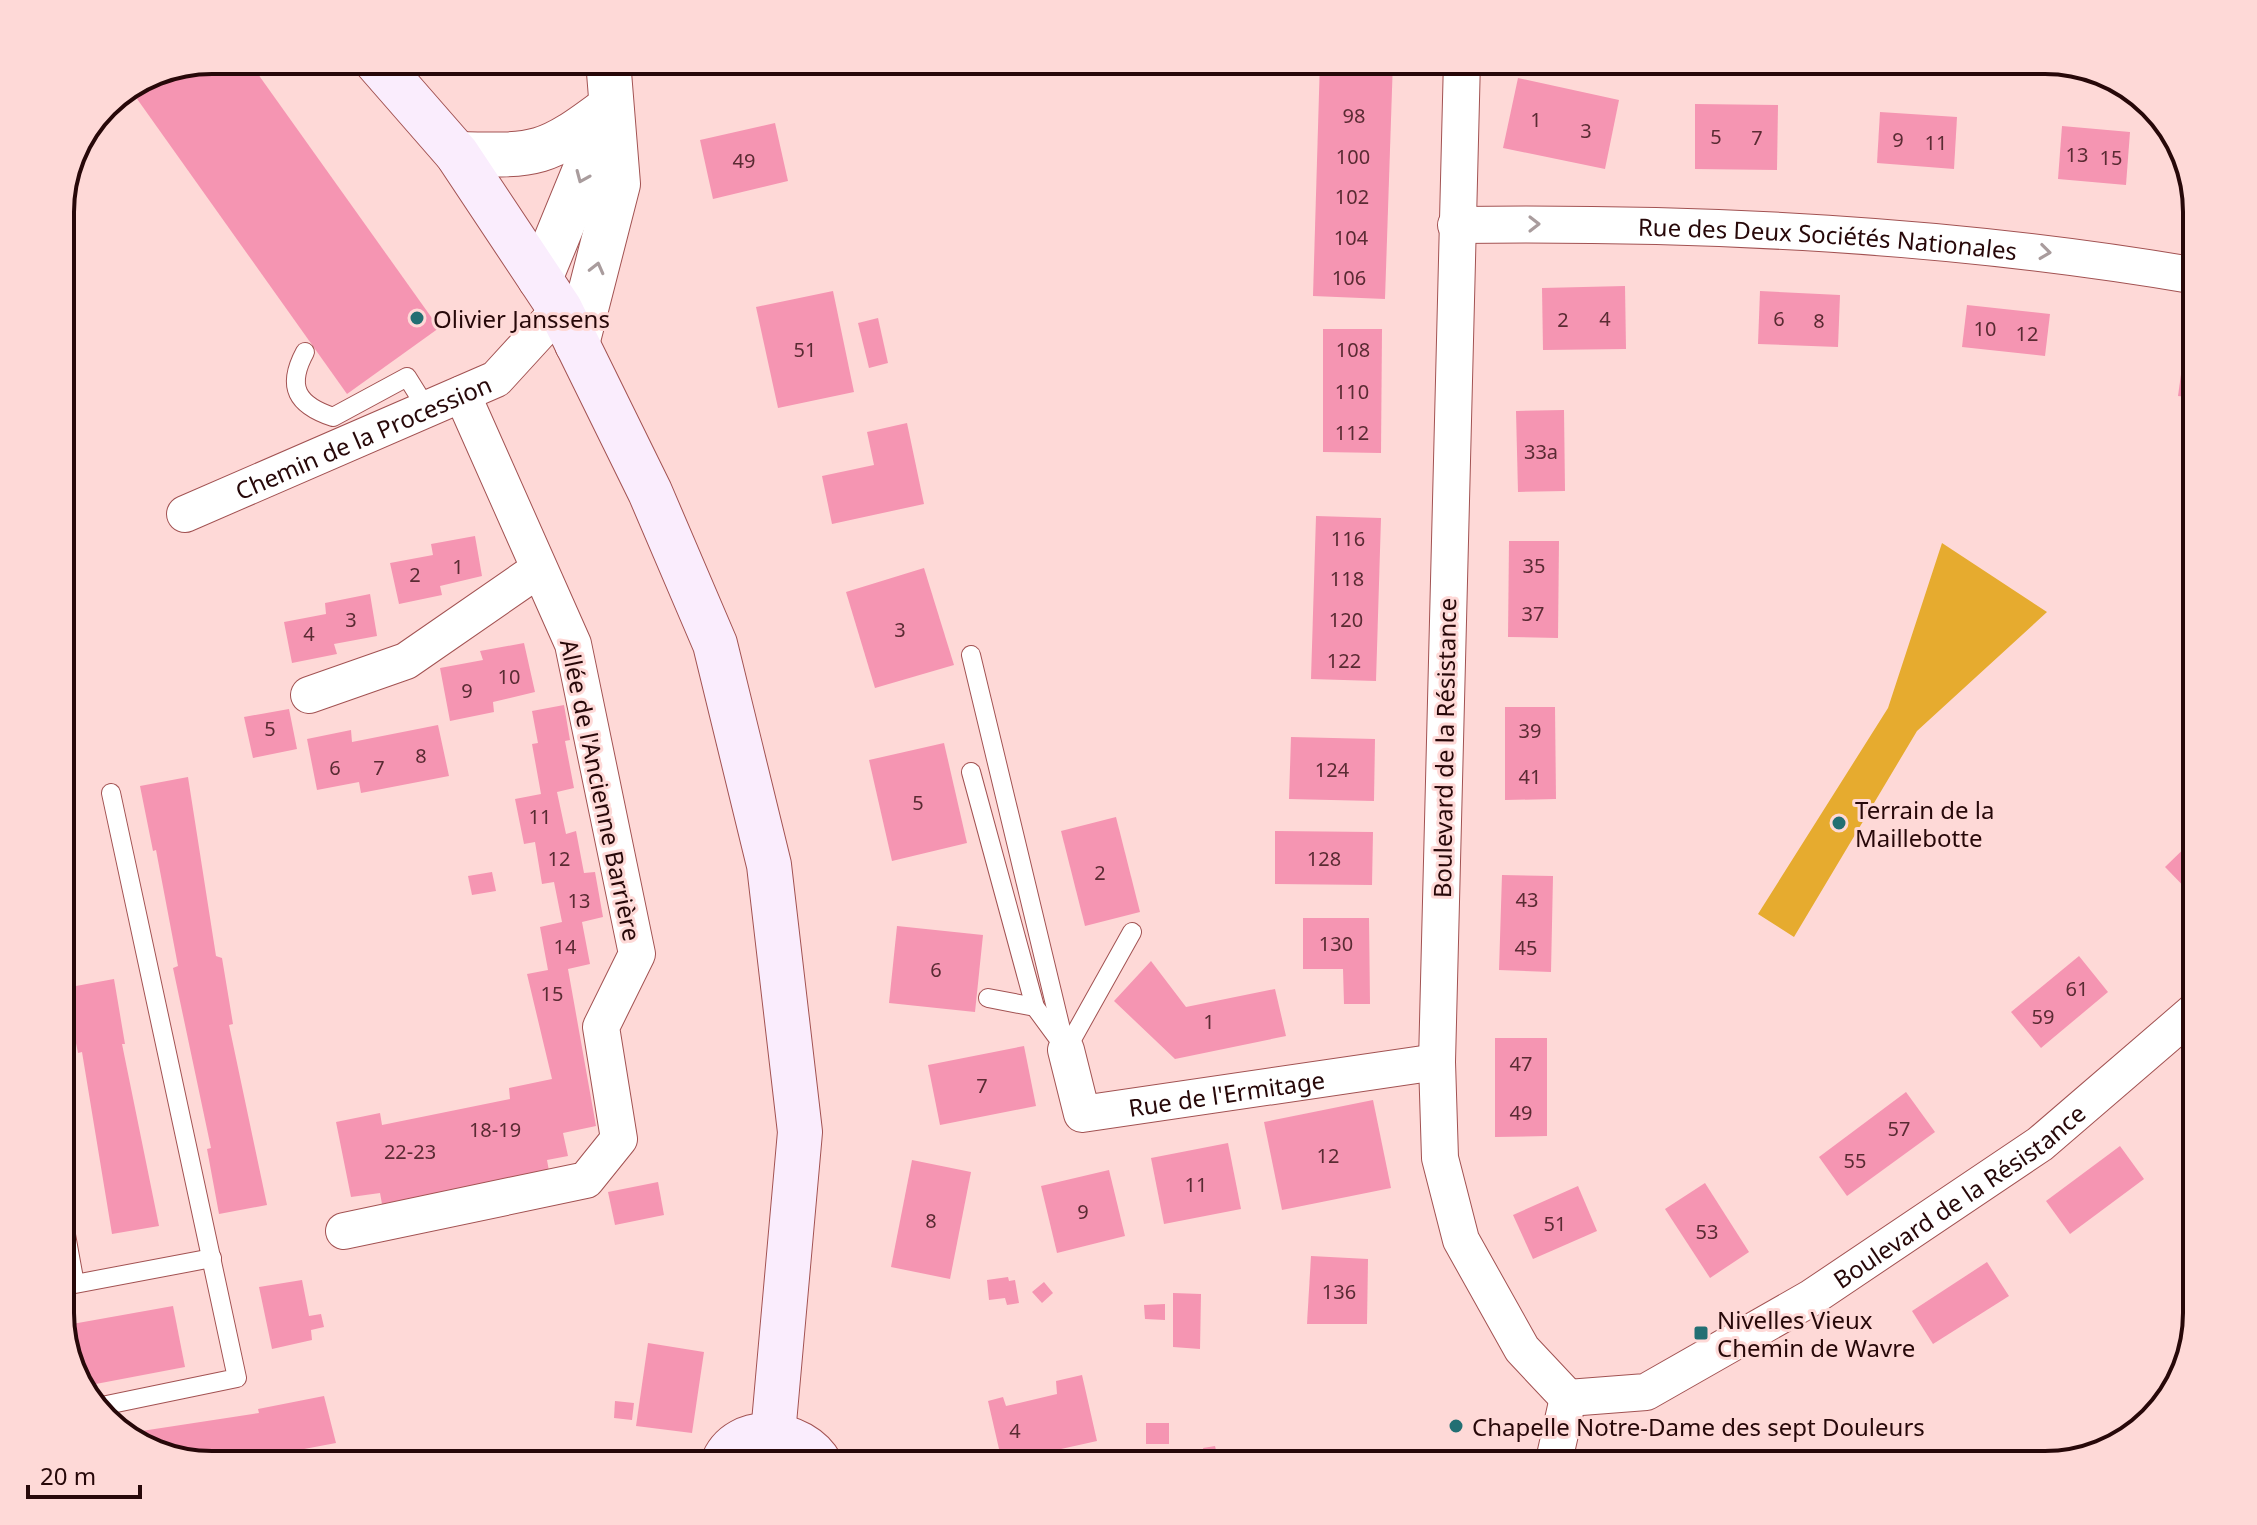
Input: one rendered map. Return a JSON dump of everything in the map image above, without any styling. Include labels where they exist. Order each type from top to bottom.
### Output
[{"type":"main road","points":[[387,74],[457,154],[559,311],[650,492],[715,644],[769,865],[800,1132],[773,1434]]},
{"type":"main road","points":[[735,1451],[746,1440],[773,1434],[800,1441],[809,1451]]},
{"type":"street","points":[[559,311],[618,184],[609,74]]},
{"type":"street","name":"Boulevard de la Résistance","points":[[1461,74],[1437,1062],[1440,1158],[1461,1240],[1522,1349],[1568,1398],[1646,1392],[1725,1350],[1824,1290],[2040,1144],[2183,1021]]},
{"type":"street","points":[[457,154],[515,157],[542,151],[565,141],[612,105]]},
{"type":"street","points":[[559,311],[612,105]]},
{"type":"street","name":"Rue des Deux Sociétés Nationales","points":[[1456,225],[1761,228],[1949,241],[2183,274]]},
{"type":"street","name":"Chemin de la Procession","points":[[185,514],[496,379],[559,311]]},
{"type":"street","name":"Allée de l'Ancienne Barrière","points":[[344,1231],[586,1180],[619,1139],[601,1027],[637,954],[573,644],[462,394]]},
{"type":"street","points":[[309,695],[406,661],[539,569]]},
{"type":"street","name":"Rue de l'Ermitage","points":[[1066,1050],[1082,1114],[1437,1062]]},
{"type":"street","points":[[1556,1451],[1568,1398]]},
{"type":"lane","points":[[305,352],[295,370],[297,392],[308,409],[333,417],[407,377],[427,409]]},
{"type":"lane","points":[[971,655],[1066,1050]]},
{"type":"lane","points":[[971,772],[1035,1007],[1066,1050]]},
{"type":"lane","points":[[109,1405],[237,1378],[111,793]]},
{"type":"lane","points":[[1066,1050],[1132,932]]},
{"type":"lane","points":[[988,998],[1035,1007]]},
{"type":"lane","points":[[74,1285],[212,1258]]},
{"type":"shaded area","name":"Terrain de la Maillebotte","points":[[1942,543],[2047,612],[1917,731],[1794,937],[1758,914],[1888,708]]},
{"type":"building","points":[[258,74],[439,328],[347,394],[136,97],[159,84],[185,77]]},
{"type":"building","points":[[1320,74],[1393,74],[1385,299],[1313,296]]},
{"type":"building","points":[[1518,78],[1619,100],[1605,169],[1503,148]]},
{"type":"building","points":[[1695,104],[1778,105],[1777,170],[1695,169]]},
{"type":"building","points":[[1880,112],[1957,117],[1954,169],[1877,163]]},
{"type":"building","points":[[775,123],[788,181],[713,199],[700,140]]},
{"type":"building","points":[[2062,126],[2130,132],[2126,185],[2058,179]]},
{"type":"building","points":[[1625,286],[1626,349],[1543,350],[1542,288]]},
{"type":"building","points":[[833,291],[854,392],[778,408],[756,307]]},
{"type":"building","points":[[1760,291],[1840,295],[1838,347],[1758,344]]},
{"type":"building","points":[[1967,305],[2050,314],[2045,356],[1962,347]]},
{"type":"building","points":[[878,318],[888,363],[869,368],[858,323]]},
{"type":"building","points":[[1323,329],[1382,329],[1381,453],[1323,452]]},
{"type":"building","points":[[2183,360],[2183,397],[2178,396]]},
{"type":"building","points":[[1564,410],[1565,491],[1518,492],[1516,411]]},
{"type":"building","points":[[907,423],[924,504],[832,524],[822,476],[874,465],[867,432]]},
{"type":"building","points":[[1316,516],[1381,518],[1376,681],[1311,679]]},
{"type":"building","points":[[475,536],[482,576],[440,586],[442,595],[399,604],[390,563],[433,555],[431,544]]},
{"type":"building","points":[[1509,541],[1559,541],[1558,638],[1508,637]]},
{"type":"building","points":[[924,568],[954,665],[875,688],[846,592]]},
{"type":"building","points":[[370,594],[377,636],[334,644],[337,654],[292,663],[284,622],[326,614],[325,603]]},
{"type":"building","points":[[524,643],[535,692],[493,702],[494,712],[450,721],[440,668],[483,660],[480,651]]},
{"type":"building","points":[[564,705],[570,740],[565,741],[574,788],[557,792],[566,834],[576,831],[584,873],[595,872],[603,917],[582,922],[590,964],[568,969],[596,1126],[563,1133],[568,1156],[547,1160],[549,1171],[382,1204],[380,1193],[351,1197],[336,1122],[380,1113],[382,1125],[510,1099],[509,1088],[552,1079],[527,974],[548,970],[540,927],[562,922],[554,882],[542,884],[535,842],[524,844],[515,799],[541,794],[532,744],[538,743],[532,711]]},
{"type":"building","points":[[1505,707],[1555,707],[1556,799],[1505,800]]},
{"type":"building","points":[[289,709],[297,749],[253,758],[244,717]]},
{"type":"building","points":[[438,725],[449,776],[361,793],[359,782],[317,790],[307,739],[351,730],[352,742]]},
{"type":"building","points":[[1291,737],[1375,739],[1374,801],[1289,799]]},
{"type":"building","points":[[944,743],[967,843],[892,861],[869,760]]},
{"type":"building","points":[[188,777],[216,956],[222,958],[233,1024],[229,1025],[267,1205],[219,1214],[207,1149],[211,1148],[173,968],[178,966],[156,850],[153,851],[140,786]]},
{"type":"building","points":[[1116,817],[1140,912],[1085,926],[1061,831]]},
{"type":"building","points":[[1275,831],[1373,832],[1372,885],[1275,884]]},
{"type":"building","points":[[2183,850],[2183,886],[2165,867]]},
{"type":"building","points":[[492,872],[496,891],[472,895],[468,876]]},
{"type":"building","points":[[1502,875],[1553,876],[1551,972],[1499,970]]},
{"type":"building","points":[[1303,918],[1369,918],[1370,1004],[1344,1004],[1343,969],[1303,969]]},
{"type":"building","points":[[897,926],[983,935],[975,1012],[889,1003]]},
{"type":"building","points":[[2079,956],[2108,992],[2041,1048],[2011,1012]]},
{"type":"building","points":[[1151,961],[1186,1007],[1275,989],[1286,1036],[1175,1059],[1114,1001]]},
{"type":"building","points":[[114,979],[125,1044],[122,1044],[159,1226],[112,1234],[82,1052],[78,1053],[74,1033],[74,986]]},
{"type":"building","points":[[1495,1038],[1547,1038],[1547,1136],[1495,1137]]},
{"type":"building","points":[[1024,1046],[1036,1106],[940,1125],[928,1065]]},
{"type":"building","points":[[1906,1092],[1935,1132],[1847,1196],[1819,1157]]},
{"type":"building","points":[[1373,1100],[1391,1188],[1282,1210],[1264,1122]]},
{"type":"building","points":[[1228,1143],[1241,1209],[1164,1224],[1151,1158]]},
{"type":"building","points":[[2120,1146],[2144,1179],[2070,1234],[2046,1201]]},
{"type":"building","points":[[912,1160],[971,1172],[950,1279],[891,1267]]},
{"type":"building","points":[[1109,1170],[1125,1236],[1057,1253],[1041,1186]]},
{"type":"building","points":[[658,1182],[664,1215],[615,1225],[608,1192]]},
{"type":"building","points":[[1705,1183],[1749,1252],[1710,1278],[1665,1209]]},
{"type":"building","points":[[1578,1186],[1597,1231],[1533,1259],[1513,1215]]},
{"type":"building","points":[[1311,1256],[1368,1259],[1367,1324],[1307,1324]]},
{"type":"building","points":[[1987,1262],[2009,1296],[1933,1344],[1912,1311]]},
{"type":"building","points":[[1008,1277],[1009,1281],[1015,1280],[1019,1303],[1007,1305],[1005,1298],[989,1300],[987,1280]]},
{"type":"building","points":[[302,1280],[309,1316],[321,1314],[324,1327],[311,1330],[312,1340],[272,1349],[259,1287]]},
{"type":"building","points":[[1044,1282],[1053,1293],[1042,1303],[1032,1292]]},
{"type":"building","points":[[1173,1293],[1201,1294],[1200,1349],[1173,1347]]},
{"type":"building","points":[[1165,1304],[1165,1320],[1145,1319],[1144,1305]]},
{"type":"building","points":[[173,1306],[185,1367],[94,1384],[84,1366],[74,1324]]},
{"type":"building","points":[[648,1343],[704,1352],[692,1433],[636,1426]]},
{"type":"building","points":[[1082,1375],[1097,1441],[1052,1451],[999,1451],[988,1401],[1003,1397],[1006,1406],[1057,1394],[1056,1381]]},
{"type":"building","points":[[324,1396],[336,1443],[294,1451],[212,1451],[167,1444],[141,1431],[259,1413],[258,1409]]},
{"type":"building","points":[[615,1401],[634,1403],[632,1420],[614,1418]]},
{"type":"building","points":[[1146,1423],[1169,1423],[1169,1444],[1146,1444]]},
{"type":"building","points":[[1215,1446],[1216,1451],[1204,1451],[1203,1448]]},
{"type":"place","name":"Olivier Janssens","points":[[417,318]]},
{"type":"place","name":"Terrain de la Maillebotte","points":[[1839,823]]},
{"type":"place","name":"Nivelles Vieux Chemin de Wavre","points":[[1701,1333]]},
{"type":"place","name":"Chapelle Notre-Dame des sept Douleurs","points":[[1456,1426]]}]
